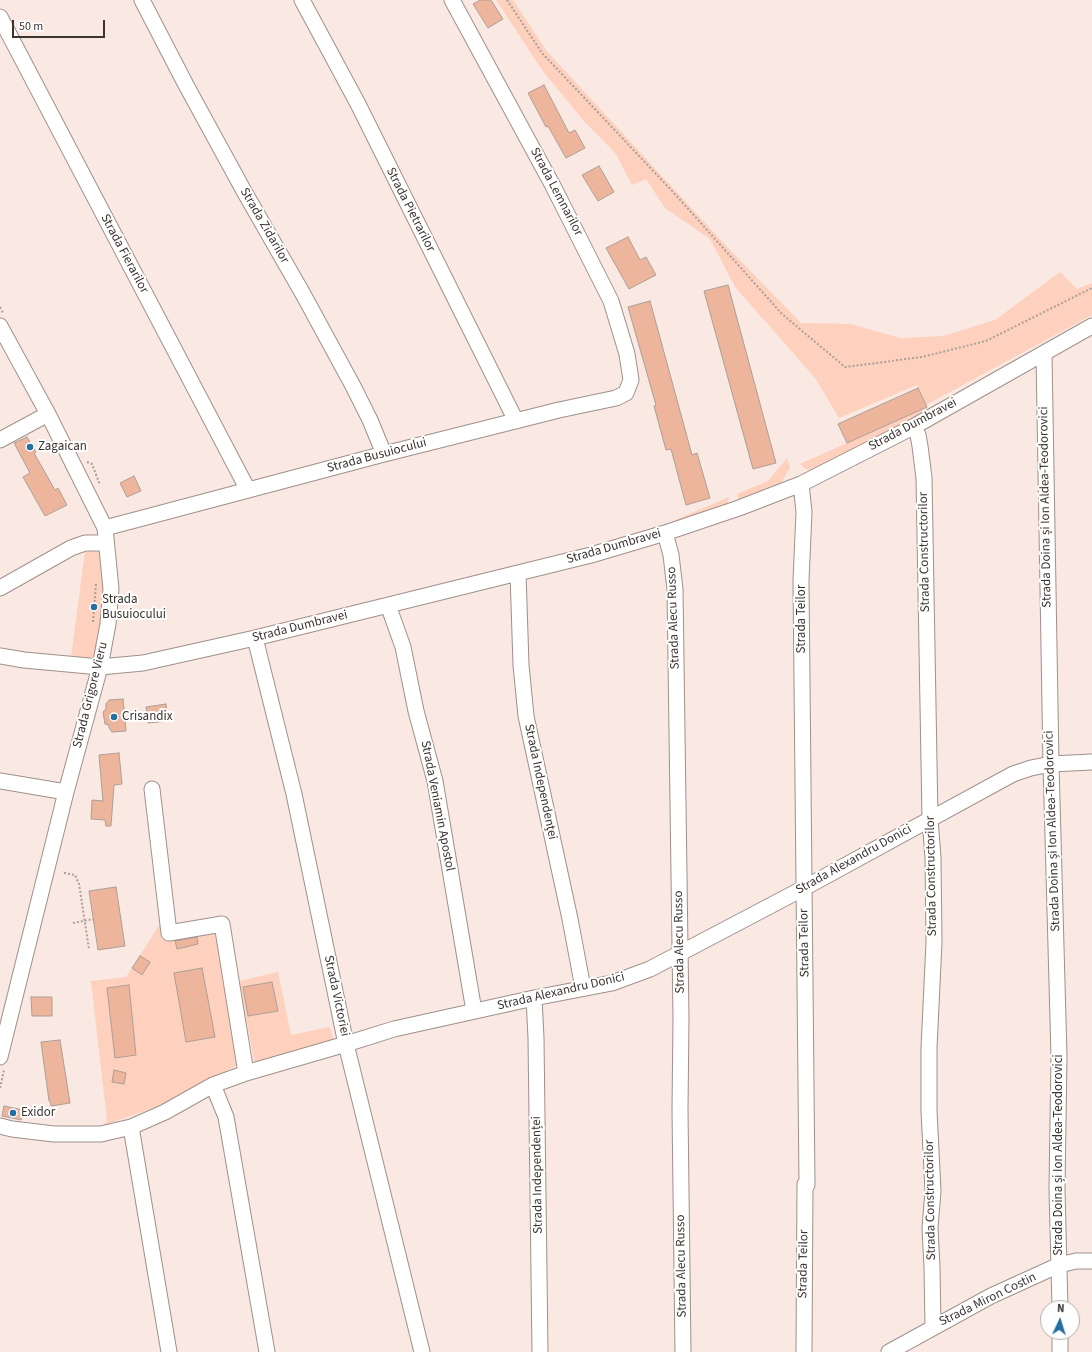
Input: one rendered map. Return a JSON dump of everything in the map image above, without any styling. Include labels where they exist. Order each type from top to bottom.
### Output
[{"type":"street","name":"Strada Zidarilor","points":[[142,0],[186,85],[245,193],[303,294],[353,386],[370,420],[384,454]]},
{"type":"street","name":"Strada Pietrarilor","points":[[302,0],[358,104],[516,421]]},
{"type":"street","name":"Strada Lemnarilor","points":[[452,0],[553,186],[610,301],[627,354],[631,380],[626,393]]},
{"type":"street","name":"Strada Fierarilor","points":[[0,18],[248,490]]},
{"type":"street","name":"Strada Grigore Vieru","points":[[0,1056],[66,792],[100,667],[110,608],[111,589],[106,536],[2,320]]},
{"type":"street","name":"Strada Dumbravei","points":[[0,656],[100,667],[143,663],[255,638],[591,555],[665,533],[739,508],[801,484],[912,427],[1092,326]]},
{"type":"street","name":"Strada Doina și Ion Aldea-Teodorovici","points":[[1044,354],[1051,764],[1059,1056],[1057,1189],[1060,1300]]},
{"type":"street","name":"Strada Busuiocului","points":[[0,588],[71,548],[248,490],[516,421],[616,398],[626,393]]},
{"type":"street","points":[[0,440],[48,414]]},
{"type":"street","name":"Strada Constructorilor","points":[[912,427],[918,435],[924,478],[930,819],[933,858],[934,942],[929,1048],[929,1111],[933,1191],[930,1228],[933,1327]]},
{"type":"street","name":"Strada Teilor","points":[[801,484],[804,512],[801,581],[807,1185],[805,1184],[804,1352]]},
{"type":"street","name":"Strada Alecu Russo","points":[[665,533],[672,555],[675,589],[681,1018],[680,1110],[683,1352]]},
{"type":"street","name":"Strada Independenţei","points":[[518,573],[521,666],[526,716],[570,919],[583,988]]},
{"type":"street","name":"Strada Veniamin Apostol","points":[[388,604],[403,647],[416,711],[435,781],[474,1011]]},
{"type":"street","name":"Strada Victoriei","points":[[255,638],[294,794],[346,1044],[422,1352]]},
{"type":"street","name":"Strada Alexandru Donici","points":[[0,1126],[12,1129],[54,1134],[100,1134],[131,1127],[165,1112],[213,1085],[246,1073],[394,1029],[534,998],[612,983],[644,971],[680,953],[804,888],[1013,774],[1031,768],[1051,764],[1092,762]]},
{"type":"street","points":[[0,781],[66,792]]},
{"type":"street","points":[[152,789],[169,932],[222,924],[246,1073]]},
{"type":"street","name":"Strada Independenței","points":[[534,998],[536,1038],[540,1352]]},
{"type":"street","points":[[213,1085],[226,1116],[267,1352]]},
{"type":"street","points":[[131,1127],[169,1352]]},
{"type":"street","name":"Strada Miron Costin","points":[[889,1352],[991,1296],[1059,1265],[1076,1261],[1092,1261]]},
{"type":"street","points":[[1060,1340],[1060,1352]]},
{"type":"path","points":[[507,0],[542,53],[674,193],[782,314],[845,367],[922,357],[986,341],[1092,288]]},
{"type":"path","points":[[0,307],[2,320]]},
{"type":"path","points":[[81,460],[92,464],[102,490]]},
{"type":"path","points":[[64,872],[75,875],[79,884],[89,949]]},
{"type":"path","points":[[73,923],[94,919]]},
{"type":"shaded area","points":[[496,0],[513,0],[546,50],[728,248],[801,323],[851,324],[900,338],[943,336],[995,320],[1060,272],[1077,289],[1092,283],[1092,315],[926,405],[917,385],[839,418],[815,378],[735,287],[710,239],[665,208],[646,179],[632,185],[616,154],[583,120],[542,70]]},
{"type":"shaded area","points":[[927,407],[929,412],[820,467],[807,470],[800,464]]},
{"type":"shaded area","points":[[787,458],[790,468],[779,486],[739,501],[737,494],[768,481]]},
{"type":"shaded area","points":[[729,497],[727,505],[675,524],[673,521]]},
{"type":"shaded area","points":[[101,550],[107,599],[103,629],[93,662],[71,657],[85,552]]},
{"type":"shaded area","points":[[160,924],[162,940],[218,928],[239,1064],[173,1101],[102,1126],[107,1121],[91,981],[126,977]]},
{"type":"shaded area","points":[[278,972],[291,1035],[330,1027],[334,1043],[255,1065],[239,981]],"holes":[[[272,982],[278,1011],[248,1016],[243,988]]]},
{"type":"building","points":[[480,0],[491,0],[503,19],[488,28],[473,4]]},
{"type":"building","points":[[544,85],[569,133],[575,130],[585,148],[566,158],[548,126],[546,127],[528,93]]},
{"type":"building","points":[[599,166],[614,192],[598,201],[582,175]]},
{"type":"building","points":[[628,237],[640,260],[646,257],[656,275],[629,289],[606,248]]},
{"type":"building","points":[[728,285],[776,463],[753,469],[704,291]]},
{"type":"building","points":[[650,301],[692,455],[697,453],[710,498],[686,505],[671,449],[666,450],[654,406],[656,405],[628,307]]},
{"type":"building","points":[[918,388],[927,407],[847,443],[838,424]]},
{"type":"building","points":[[27,437],[36,452],[34,453],[55,490],[58,488],[67,505],[45,516],[23,477],[30,473],[14,443]]},
{"type":"building","points":[[134,476],[141,491],[127,497],[120,483]]},
{"type":"building","points":[[123,699],[126,731],[112,732],[109,725],[105,724],[103,712],[106,709],[106,704],[109,700]]},
{"type":"building","points":[[166,704],[168,721],[148,723],[146,707]]},
{"type":"building","points":[[119,753],[122,784],[114,785],[111,826],[106,826],[105,820],[91,819],[92,800],[103,801],[99,755]]},
{"type":"building","points":[[116,887],[125,946],[98,950],[89,891]]},
{"type":"building","points":[[197,937],[198,944],[177,949],[175,941]]},
{"type":"building","points":[[140,956],[150,962],[142,975],[132,968]]},
{"type":"building","points":[[202,968],[215,1037],[186,1042],[174,973]]},
{"type":"building","points":[[272,982],[278,1011],[248,1016],[243,987]]},
{"type":"building","points":[[129,985],[136,1055],[115,1058],[107,988]]},
{"type":"building","points":[[31,997],[52,997],[52,1016],[32,1016]]},
{"type":"building","points":[[60,1040],[70,1103],[51,1106],[49,1101],[41,1042]]},
{"type":"building","points":[[114,1070],[126,1073],[124,1084],[112,1082]]},
{"type":"building","points":[[4,1106],[23,1110],[21,1120],[2,1116]]},
{"type":"place","name":"Zagaican","points":[[30,447]]},
{"type":"place","name":"Strada Busuiocului","points":[[94,607]]},
{"type":"place","name":"Crisandix","points":[[114,717]]},
{"type":"place","name":"Exidor","points":[[13,1113]]}]
